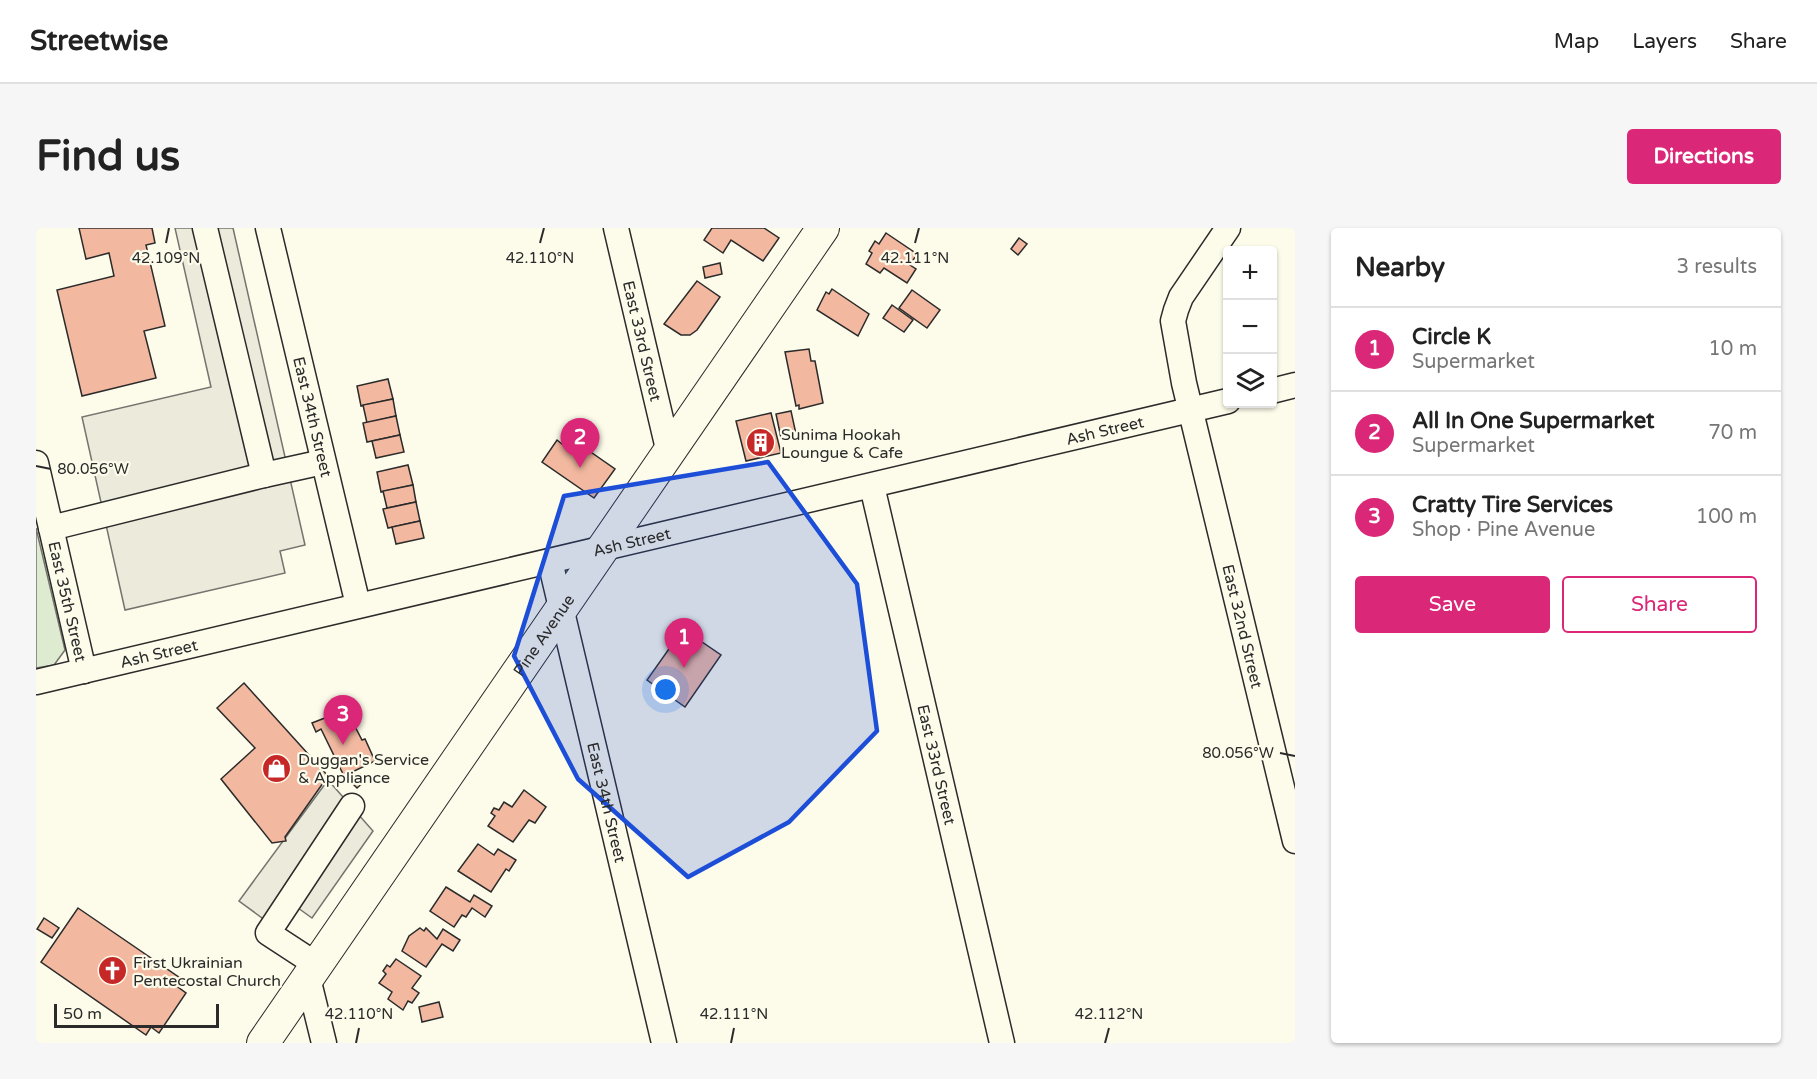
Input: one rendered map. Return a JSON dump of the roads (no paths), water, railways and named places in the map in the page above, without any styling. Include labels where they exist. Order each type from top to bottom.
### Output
[{"type":"main road","name":"Pine Avenue","points":[[263,1043],[823,228]]},
{"type":"street","points":[[205,228],[264,476]]},
{"type":"street","name":"East 34th Street","points":[[268,228],[358,605]]},
{"type":"street","name":"East 33rd Street","points":[[616,228],[669,453]]},
{"type":"street","name":"East 32nd Street","points":[[1228,228],[1180,297],[1173,321],[1184,383],[1295,841]]},
{"type":"street","points":[[1277,390],[1295,385]]},
{"type":"street","name":"Ash Street","points":[[36,682],[1223,402]]},
{"type":"street","points":[[51,528],[323,462]]},
{"type":"street","name":"East 35th Street","points":[[36,463],[84,671]]},
{"type":"street","name":"East 33rd Street","points":[[872,486],[1002,1043]]},
{"type":"street","name":"East 34th Street","points":[[550,561],[664,1043]]},
{"type":"street","points":[[324,1043],[313,971],[268,933],[352,806]]},
{"type":"place","name":"Sunima Hookah Loungue & Cafe","points":[[760,443]]},
{"type":"place","name":"All In One Supermarket","points":[[580,468]]},
{"type":"place","name":"Circle K","points":[[684,668]]},
{"type":"place","name":"Cratty Tire Services","points":[[343,745]]},
{"type":"place","name":"Duggan's Service & Appliance","points":[[277,768]]},
{"type":"place","name":"First Ukrainian Pentecostal Church","points":[[112,971]]}]
